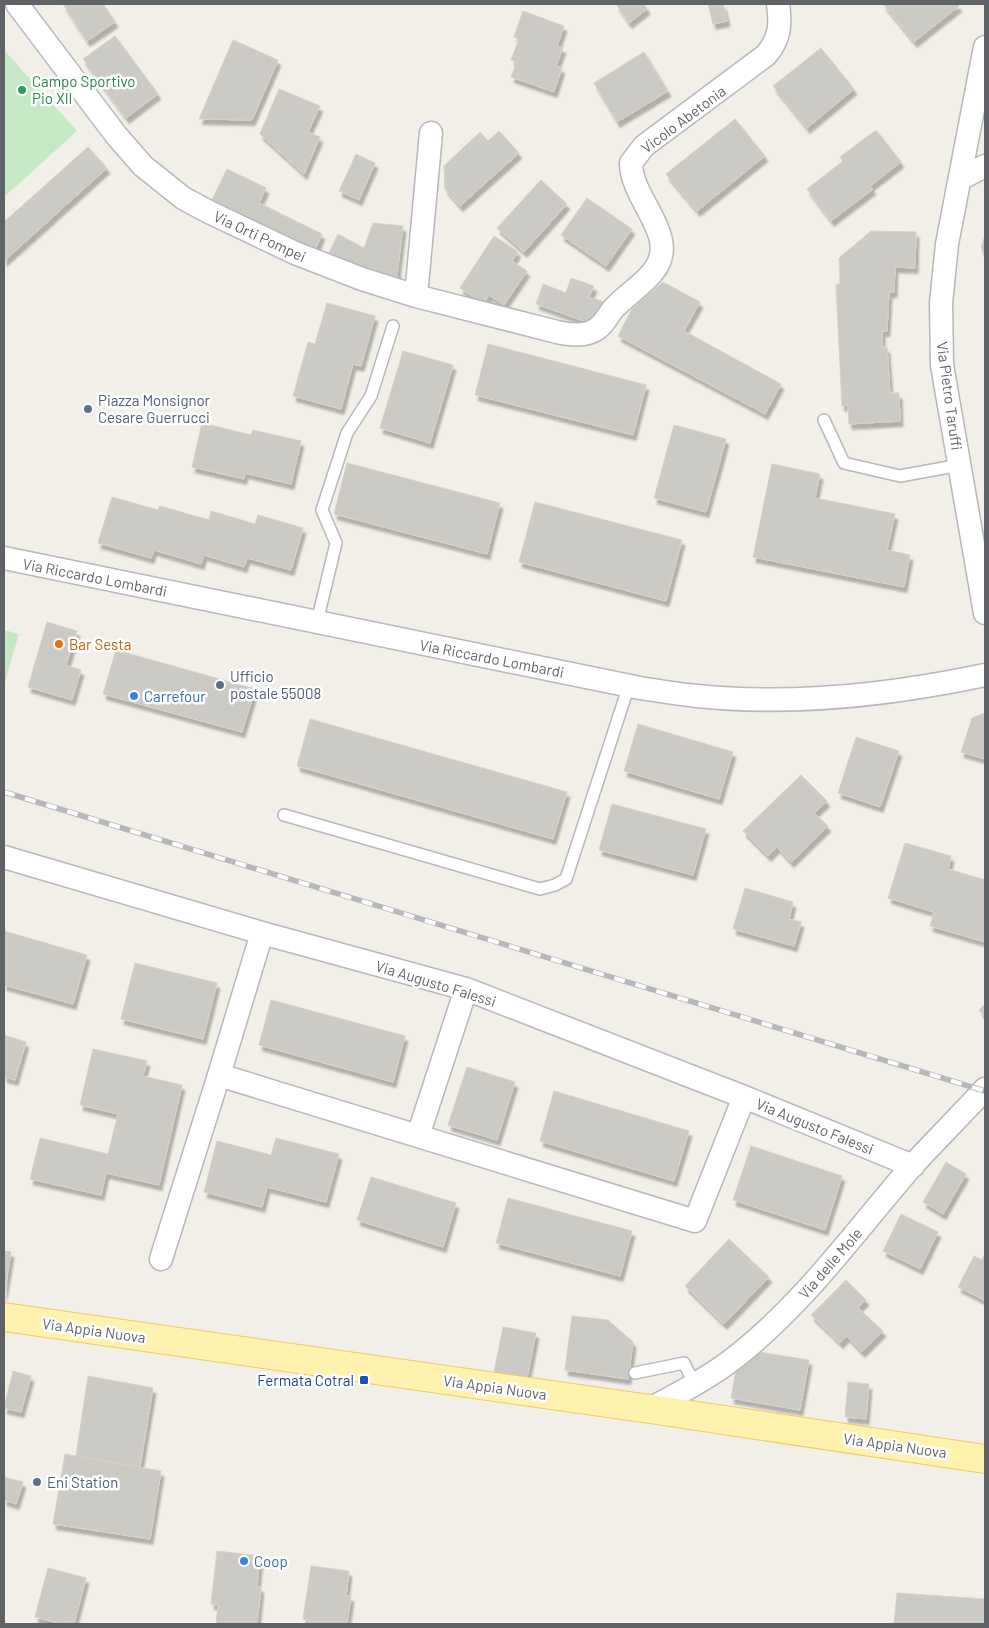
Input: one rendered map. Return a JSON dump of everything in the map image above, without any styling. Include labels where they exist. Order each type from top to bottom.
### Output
[{"type":"main road","name":"Via Appia Nuova","points":[[4,1317],[985,1459]]},
{"type":"street","name":"Via Orti Pompei","points":[[16,4],[116,136],[143,166],[183,198],[295,253],[362,279],[416,296],[565,334],[586,334]]},
{"type":"street","name":"Vicolo Abetonia","points":[[586,334],[598,328],[611,311],[652,273],[661,258],[662,240],[659,230],[633,182],[630,163],[644,146],[758,62],[772,48],[780,27],[778,4]]},
{"type":"street","name":"Via Pietro Taruffi","points":[[985,47],[947,244],[941,326],[942,365],[985,613]]},
{"type":"street","points":[[416,296],[431,133]]},
{"type":"street","points":[[960,179],[985,166]]},
{"type":"street","name":"Via Riccardo Lombardi","points":[[4,558],[629,686],[697,696],[755,699],[815,699],[921,688],[985,675]]},
{"type":"street","name":"Via Augusto Falessi","points":[[4,857],[262,933],[466,989],[744,1097],[913,1166]]},
{"type":"street","points":[[161,1258],[262,933]]},
{"type":"street","points":[[418,1136],[466,989]]},
{"type":"street","points":[[219,1075],[695,1221],[744,1097]]},
{"type":"street","name":"Via delle Mole","points":[[650,1409],[695,1385],[730,1361],[785,1313],[829,1266],[913,1166],[985,1089]]},
{"type":"lane","points":[[317,622],[336,543],[322,510],[347,433],[371,396],[393,326]]},
{"type":"lane","points":[[824,420],[844,463],[900,476],[960,465]]},
{"type":"lane","points":[[284,815],[540,889],[555,885],[566,879],[629,686]]},
{"type":"lane","points":[[635,1373],[684,1363],[695,1385]]},
{"type":"green space","name":"Campo Sportivo Pio XII","points":[[4,50],[77,131],[4,197]]},
{"type":"green space","points":[[4,630],[19,634],[4,685]]},
{"type":"building","points":[[63,4],[103,4],[115,22],[87,41]]},
{"type":"building","points":[[616,4],[644,4],[647,9],[629,23]]},
{"type":"building","points":[[708,4],[723,4],[727,21],[713,24]]},
{"type":"building","points":[[883,4],[957,4],[959,6],[914,42]]},
{"type":"building","points":[[523,11],[564,26],[557,46],[563,48],[556,66],[562,68],[554,92],[511,77],[517,62],[511,60],[519,39],[514,37]]},
{"type":"building","points":[[115,36],[158,94],[126,118],[83,59]]},
{"type":"building","points":[[233,40],[278,60],[252,120],[199,119]]},
{"type":"building","points":[[821,48],[854,89],[807,128],[773,86]]},
{"type":"building","points":[[644,52],[668,91],[617,122],[594,83]]},
{"type":"building","points":[[279,89],[320,106],[308,132],[320,137],[304,174],[260,134]]},
{"type":"building","points":[[735,119],[765,156],[697,211],[666,174]]},
{"type":"building","points":[[876,130],[901,162],[870,186],[873,189],[831,221],[807,189],[843,161],[840,157]]},
{"type":"building","points":[[499,131],[519,153],[460,206],[445,189],[444,166],[480,132],[488,141]]},
{"type":"building","points":[[88,147],[107,168],[4,261],[4,222]]},
{"type":"building","points":[[356,154],[375,163],[359,200],[339,191]]},
{"type":"building","points":[[227,169],[266,188],[259,203],[322,234],[313,254],[210,204]]},
{"type":"building","points":[[541,180],[567,204],[524,252],[497,228]]},
{"type":"building","points":[[587,198],[632,229],[606,266],[561,235]]},
{"type":"building","points":[[373,223],[403,226],[396,283],[328,255],[338,234],[364,248]]},
{"type":"building","points":[[871,231],[916,232],[915,268],[895,267],[894,292],[889,292],[887,331],[882,331],[882,346],[887,348],[890,393],[899,393],[900,421],[849,424],[848,405],[842,406],[836,285],[840,284],[839,258]]},
{"type":"building","points":[[494,236],[518,252],[512,261],[527,271],[504,305],[489,295],[484,304],[460,288]]},
{"type":"building","points":[[985,236],[985,258],[981,247]]},
{"type":"building","points":[[571,278],[594,286],[589,297],[604,302],[595,325],[536,304],[543,284],[566,293]]},
{"type":"building","points":[[663,282],[700,302],[684,331],[781,384],[765,414],[618,336],[632,309]]},
{"type":"building","points":[[327,303],[375,316],[361,366],[353,364],[341,409],[293,396],[308,342],[315,344]]},
{"type":"building","points":[[488,344],[646,385],[633,435],[475,395]]},
{"type":"building","points":[[403,351],[453,365],[430,443],[380,428]]},
{"type":"building","points":[[202,423],[251,435],[253,430],[301,441],[291,484],[245,473],[244,479],[192,467]]},
{"type":"building","points":[[674,425],[726,439],[706,512],[654,498]]},
{"type":"building","points":[[347,463],[500,503],[487,554],[334,514]]},
{"type":"building","points":[[772,464],[820,474],[815,498],[895,514],[887,550],[910,555],[904,587],[753,557]]},
{"type":"building","points":[[112,497],[158,510],[160,506],[209,520],[211,511],[255,524],[258,515],[303,528],[291,570],[247,558],[244,567],[204,555],[201,564],[154,550],[151,558],[98,543]]},
{"type":"building","points":[[535,502],[682,540],[666,601],[519,562]]},
{"type":"building","points":[[47,622],[77,631],[66,665],[81,670],[72,700],[28,687]]},
{"type":"building","points":[[116,650],[255,689],[242,732],[103,694]]},
{"type":"building","points":[[985,713],[985,759],[961,752],[972,718]]},
{"type":"building","points":[[310,719],[567,792],[553,839],[297,766]]},
{"type":"building","points":[[638,724],[733,752],[719,799],[624,771]]},
{"type":"building","points":[[856,737],[899,751],[880,807],[838,793]]},
{"type":"building","points":[[801,775],[827,801],[814,813],[828,826],[791,862],[777,847],[768,856],[743,831]]},
{"type":"building","points":[[612,804],[706,829],[693,875],[599,850]]},
{"type":"building","points":[[905,843],[951,856],[948,869],[985,880],[985,942],[930,926],[934,912],[888,898]]},
{"type":"building","points":[[745,888],[793,902],[789,919],[801,922],[794,946],[733,929]]},
{"type":"building","points":[[4,931],[87,955],[73,1004],[4,985]]},
{"type":"building","points":[[135,963],[217,983],[203,1039],[121,1019]]},
{"type":"building","points":[[271,1000],[405,1036],[393,1082],[259,1045]]},
{"type":"building","points":[[985,1004],[985,1017],[979,1010]]},
{"type":"building","points":[[4,1035],[26,1042],[15,1080],[4,1077]]},
{"type":"building","points":[[93,1049],[147,1061],[143,1076],[182,1085],[159,1185],[106,1173],[101,1195],[30,1179],[40,1138],[108,1154],[118,1114],[80,1105]]},
{"type":"building","points":[[467,1067],[515,1082],[497,1140],[448,1125]]},
{"type":"building","points":[[554,1091],[689,1131],[674,1181],[540,1141]]},
{"type":"building","points":[[276,1138],[339,1154],[326,1202],[267,1187],[262,1207],[204,1192],[217,1141],[271,1155]]},
{"type":"building","points":[[751,1146],[842,1176],[825,1230],[733,1200]]},
{"type":"building","points":[[946,1162],[966,1174],[943,1214],[923,1202]]},
{"type":"building","points":[[371,1177],[456,1203],[443,1247],[357,1220]]},
{"type":"building","points":[[508,1198],[632,1231],[620,1276],[496,1243]]},
{"type":"building","points":[[901,1214],[938,1232],[920,1269],[883,1251]]},
{"type":"building","points":[[729,1239],[769,1277],[724,1324],[685,1286]]},
{"type":"building","points":[[4,1251],[11,1252],[4,1295]]},
{"type":"building","points":[[985,1253],[984,1300],[958,1287],[974,1256],[982,1260]]},
{"type":"building","points":[[846,1280],[866,1300],[858,1308],[883,1331],[862,1352],[847,1336],[840,1343],[811,1315]]},
{"type":"building","points":[[572,1316],[608,1320],[633,1342],[628,1379],[565,1370]]},
{"type":"building","points":[[503,1327],[536,1333],[527,1378],[494,1372]]},
{"type":"building","points":[[759,1352],[809,1360],[800,1410],[731,1398],[736,1370]]},
{"type":"building","points":[[13,1371],[31,1376],[21,1412],[4,1408]]},
{"type":"building","points":[[88,1376],[153,1388],[140,1467],[76,1456]]},
{"type":"building","points":[[848,1382],[869,1384],[866,1419],[845,1417]]},
{"type":"building","points":[[65,1454],[161,1471],[150,1539],[53,1524]]},
{"type":"building","points":[[4,1477],[23,1482],[16,1504],[4,1500]]},
{"type":"building","points":[[217,1551],[260,1556],[257,1587],[261,1587],[257,1624],[216,1624],[218,1605],[211,1604]]},
{"type":"building","points":[[311,1566],[349,1571],[346,1596],[351,1596],[347,1624],[309,1624],[309,1620],[303,1619]]},
{"type":"building","points":[[48,1568],[86,1578],[74,1624],[63,1624],[35,1617]]},
{"type":"building","points":[[897,1593],[985,1599],[984,1624],[894,1624]]},
{"type":"railway","points":[[4,792],[985,1091]]},
{"type":"place","name":"Campo Sportivo Pio XII","points":[[22,90]]},
{"type":"place","name":"Piazza Monsignor Cesare Guerrucci","points":[[88,409]]},
{"type":"place","name":"Bar Sesta","points":[[59,644]]},
{"type":"place","name":"Ufficio postale 55008","points":[[220,685]]},
{"type":"place","name":"Carrefour","points":[[134,696]]},
{"type":"place","name":"Fermata Cotral","points":[[364,1380]]},
{"type":"place","name":"Eni Station","points":[[37,1482]]},
{"type":"place","name":"Coop","points":[[244,1561]]}]
